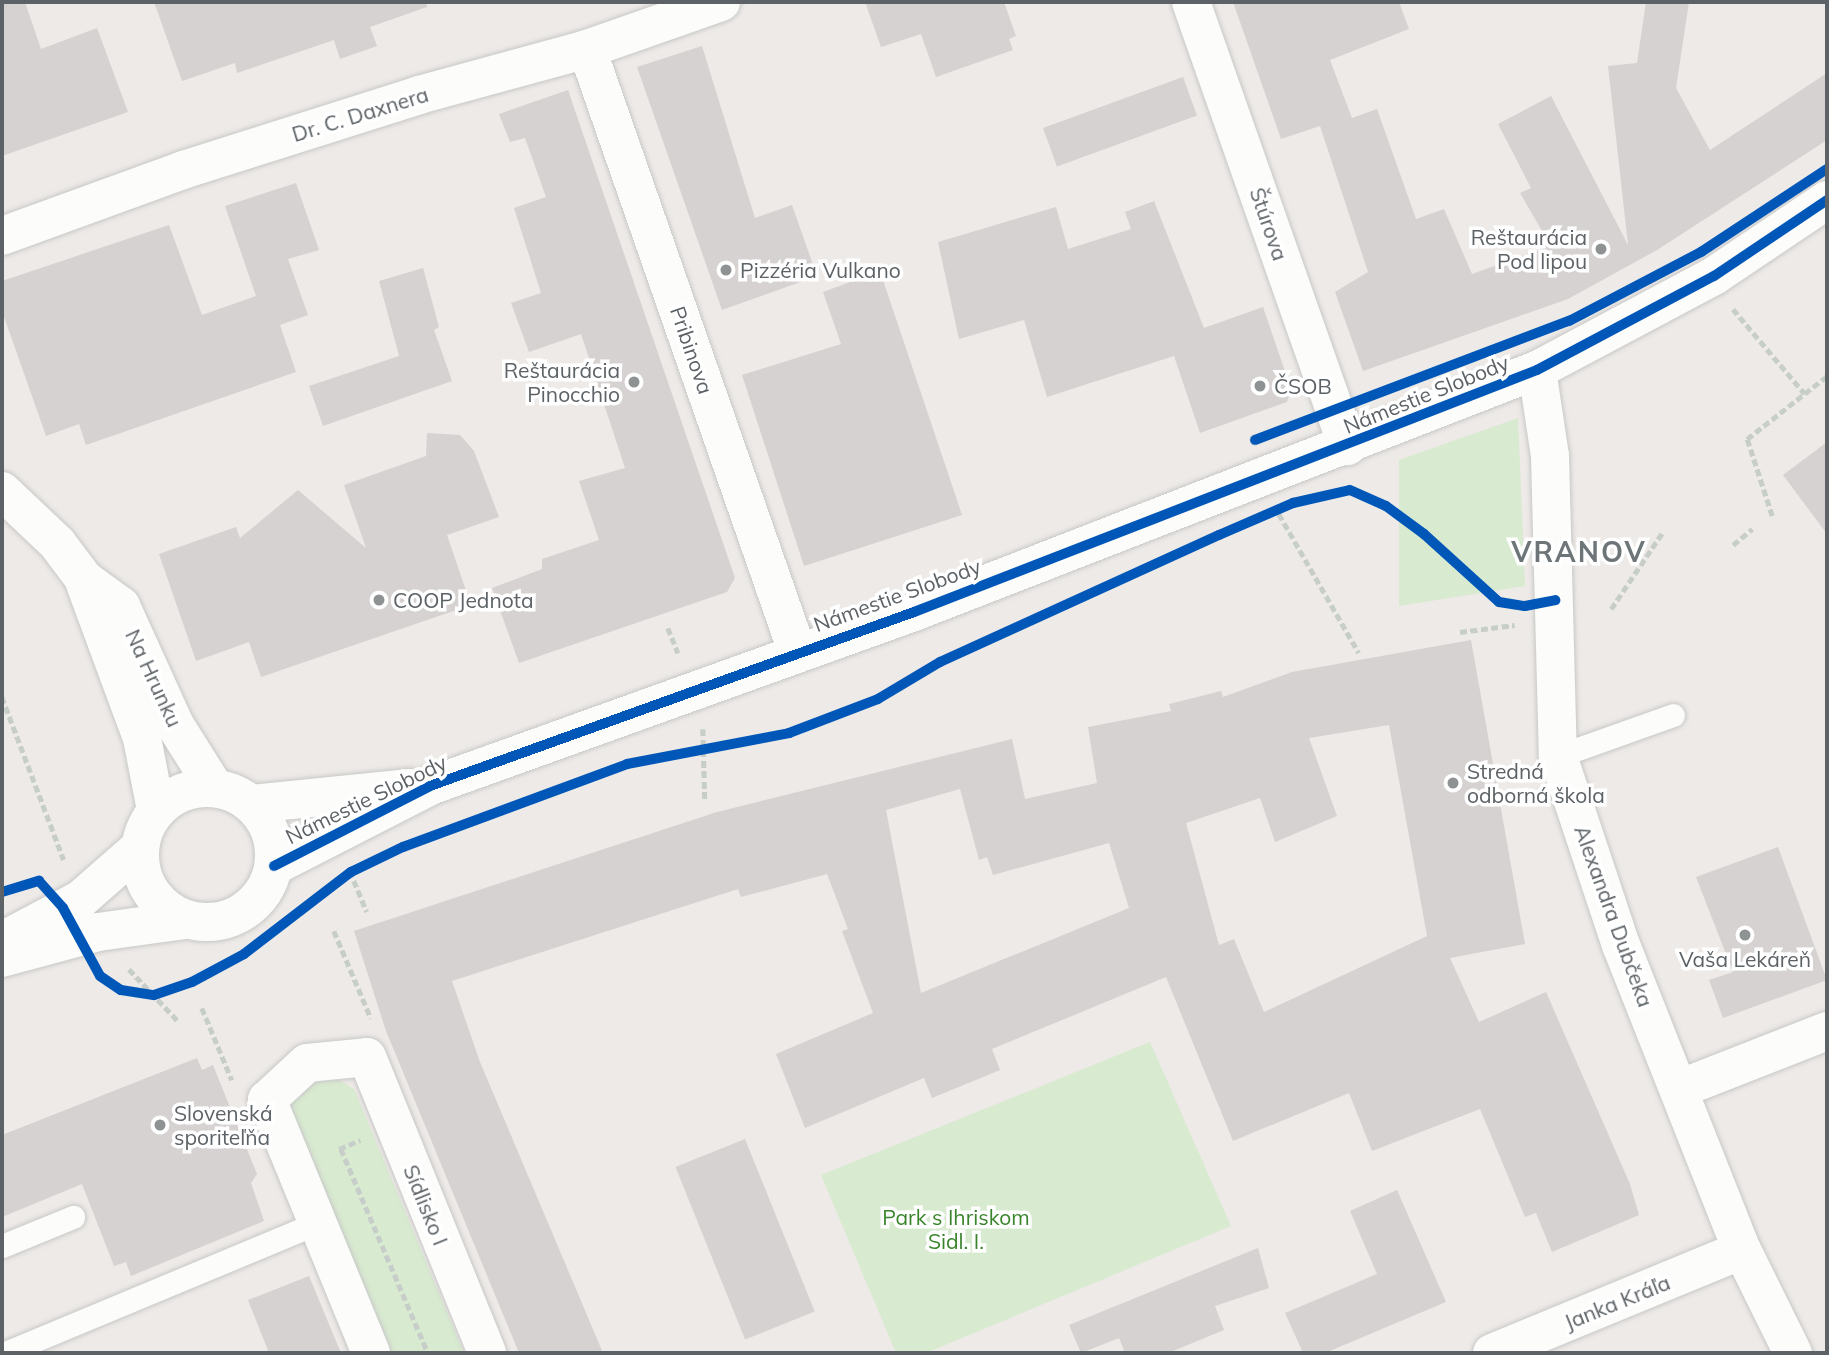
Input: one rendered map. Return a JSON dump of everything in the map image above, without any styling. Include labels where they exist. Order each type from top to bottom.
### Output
[{"type":"street","name":"Dr. C. Daxnera","points":[[2,236],[183,170],[419,95],[587,49],[721,2]]},
{"type":"street","name":"Štúrova","points":[[1191,2],[1347,446]]},
{"type":"street","name":"Pribinova","points":[[587,49],[797,651]]},
{"type":"street","name":"Námestie Slobody","points":[[274,866],[430,786],[797,651],[914,612],[1281,499],[1347,446],[1537,370],[1714,276],[1827,200]]},
{"type":"street","name":"Alexandra Dubčeka","points":[[1537,370],[1550,456],[1558,756],[1621,945],[1741,1250],[1793,1353]]},
{"type":"street","name":"Na Hrunku","points":[[2,491],[57,543],[83,579],[142,738],[156,810]]},
{"type":"street","name":"Na Hrunku","points":[[83,579],[121,606],[175,725],[214,787]]},
{"type":"street","name":"Námestie Slobody","points":[[252,804],[430,786]]},
{"type":"street","points":[[2,958],[98,932],[186,920],[209,923],[232,919],[251,906],[266,888],[274,866],[274,842],[252,804],[214,787],[173,796],[156,810],[145,827],[139,848],[141,869],[149,891],[165,909],[186,920]]},
{"type":"street","points":[[2,941],[81,899],[139,848]]},
{"type":"street","points":[[1679,1089],[1827,1031]]},
{"type":"street","points":[[369,1039],[307,1063],[267,1100],[371,1353]]},
{"type":"street","name":"Sídlisko I","points":[[369,1039],[394,1125],[487,1353]]},
{"type":"street","name":"Janka Kráľa","points":[[1492,1353],[1741,1250]]},
{"type":"lane","points":[[1558,756],[1673,715]]},
{"type":"lane","points":[[2,1246],[72,1217]]},
{"type":"lane","points":[[5,1353],[219,1268],[318,1223]]},
{"type":"path","points":[[1728,302],[1805,394]]},
{"type":"path","points":[[1772,516],[1747,439],[1827,376]]},
{"type":"path","points":[[1265,515],[1281,499],[1359,653]]},
{"type":"path","points":[[1733,545],[1752,529]]},
{"type":"path","points":[[1611,609],[1662,533]]},
{"type":"path","points":[[1460,632],[1524,624]]},
{"type":"path","points":[[668,628],[681,662]]},
{"type":"path","points":[[2,697],[68,869]]},
{"type":"path","points":[[703,721],[705,802]]},
{"type":"path","points":[[691,753],[716,748]]},
{"type":"path","points":[[346,860],[367,912]]},
{"type":"path","points":[[334,931],[369,1039]]},
{"type":"path","points":[[119,959],[179,1022]]},
{"type":"path","points":[[132,991],[154,995],[167,991]]},
{"type":"path","points":[[202,1008],[233,1082]]},
{"type":"path","points":[[296,1169],[394,1125]]},
{"type":"path","points":[[341,1149],[428,1353]]},
{"type":"green space","points":[[1518,418],[1525,586],[1399,606],[1399,460]]},
{"type":"green space","name":"Park s Ihriskom Sidl. I.","points":[[1150,1042],[1231,1226],[926,1353],[896,1353],[821,1175]]},
{"type":"green space","points":[[333,1076],[354,1089],[464,1353],[389,1353],[290,1111],[293,1098],[309,1080]]},
{"type":"building","points":[[2,2],[25,2],[41,49],[97,28],[128,112],[2,156]]},
{"type":"building","points":[[154,2],[426,2],[427,7],[370,27],[377,46],[340,59],[334,40],[237,73],[235,63],[182,81]]},
{"type":"building","points":[[865,2],[1004,2],[1016,36],[1009,39],[1013,50],[936,77],[921,34],[881,47]]},
{"type":"building","points":[[1233,2],[1399,2],[1409,29],[1330,60],[1352,118],[1377,109],[1416,219],[1444,209],[1472,274],[1544,248],[1539,239],[1545,236],[1520,193],[1531,188],[1498,124],[1551,96],[1628,245],[1608,66],[1637,63],[1646,2],[1689,2],[1676,88],[1710,150],[1827,73],[1827,140],[1657,250],[1568,299],[1363,371],[1335,292],[1368,272],[1320,126],[1281,139]]},
{"type":"building","points":[[702,46],[755,218],[792,205],[817,276],[722,310],[637,67]]},
{"type":"building","points":[[1183,77],[1197,116],[1057,166],[1043,128]]},
{"type":"building","points":[[568,90],[735,578],[727,592],[519,663],[492,588],[542,569],[542,559],[599,540],[579,481],[625,468],[581,334],[529,352],[511,303],[541,293],[514,208],[546,197],[525,138],[510,142],[499,114]]},
{"type":"building","points":[[296,183],[319,250],[288,259],[308,315],[280,325],[296,372],[86,445],[79,424],[46,436],[2,311],[2,281],[169,225],[202,315],[256,296],[225,206]]},
{"type":"building","points":[[1154,201],[1204,328],[1263,307],[1291,389],[1287,402],[1200,433],[1174,356],[1047,397],[1024,320],[959,339],[938,242],[1056,207],[1068,249],[1131,229],[1125,212]]},
{"type":"building","points":[[423,268],[439,327],[434,330],[452,381],[323,426],[309,386],[399,356],[379,281]]},
{"type":"building","points":[[880,271],[962,515],[804,566],[742,375],[841,344],[823,292]]},
{"type":"building","points":[[427,433],[460,435],[474,451],[499,517],[447,535],[471,605],[261,677],[249,642],[196,661],[159,554],[236,527],[240,538],[298,490],[366,548],[344,485],[426,456]]},
{"type":"building","points":[[1827,442],[1827,534],[1783,475]]},
{"type":"building","points":[[1471,640],[1525,944],[1450,958],[1479,1022],[1546,992],[1630,1184],[1639,1215],[1552,1252],[1536,1213],[1525,1217],[1480,1109],[1372,1151],[1349,1093],[1233,1141],[1166,977],[992,1049],[1000,1070],[932,1098],[924,1078],[805,1128],[776,1054],[873,1013],[842,931],[848,929],[827,874],[741,897],[738,889],[452,981],[480,1062],[603,1353],[519,1353],[386,1031],[354,931],[717,812],[1012,739],[1025,799],[1097,783],[1088,727],[1171,711],[1169,704],[1221,691],[1223,697],[1292,672]],"holes":[[[1389,725],[1427,936],[1264,1012],[1234,939],[1219,945],[1186,823],[1260,798],[1275,842],[1337,816],[1309,738]],[[960,789],[979,860],[987,857],[993,875],[1109,843],[1129,908],[921,993],[886,810]]]},
{"type":"building","points":[[1778,847],[1827,980],[1723,1018],[1709,980],[1733,972],[1696,877]]},
{"type":"building","points":[[197,1058],[202,1070],[213,1065],[257,1174],[251,1183],[264,1221],[131,1276],[126,1262],[114,1266],[82,1184],[2,1217],[2,1135]]},
{"type":"building","points":[[745,1139],[815,1311],[745,1340],[675,1167]]},
{"type":"building","points":[[1397,1190],[1446,1302],[1325,1353],[1303,1353],[1285,1313],[1377,1274],[1350,1211]]},
{"type":"building","points":[[1258,1248],[1269,1288],[1215,1306],[1224,1330],[1168,1353],[1125,1353],[1119,1338],[1081,1353],[1069,1325]]},
{"type":"building","points":[[309,1276],[341,1353],[269,1353],[248,1300]]},
{"type":"cycle path","points":[[1255,440],[1569,321],[1701,252],[1827,169]]},
{"type":"cycle path","points":[[274,866],[430,786],[914,612],[1537,370],[1714,276],[1827,200]]},
{"type":"cycle path","points":[[2,892],[39,881],[63,908],[100,976],[121,990],[154,995],[192,982],[244,954],[351,872],[403,847],[627,764],[789,733],[878,699],[940,662],[1219,535],[1293,503],[1350,490],[1386,506],[1424,534],[1499,602],[1525,606],[1555,600]]},
{"type":"place","name":"Reštaurácia Pod lipou","points":[[1601,249]]},
{"type":"place","name":"Pizzéria Vulkano","points":[[726,270]]},
{"type":"place","name":"Reštaurácia Pinocchio","points":[[634,382]]},
{"type":"place","name":"ČSOB","points":[[1260,386]]},
{"type":"place","name":"COOP Jednota","points":[[379,600]]},
{"type":"place","name":"Stredná odborná škola","points":[[1453,783]]},
{"type":"place","name":"Vaša Lekáreň","points":[[1745,935]]},
{"type":"place","name":"Slovenská sporiteľňa","points":[[160,1125]]},
{"type":"district","name":"VRANOV","points":[[1579,552]]}]
